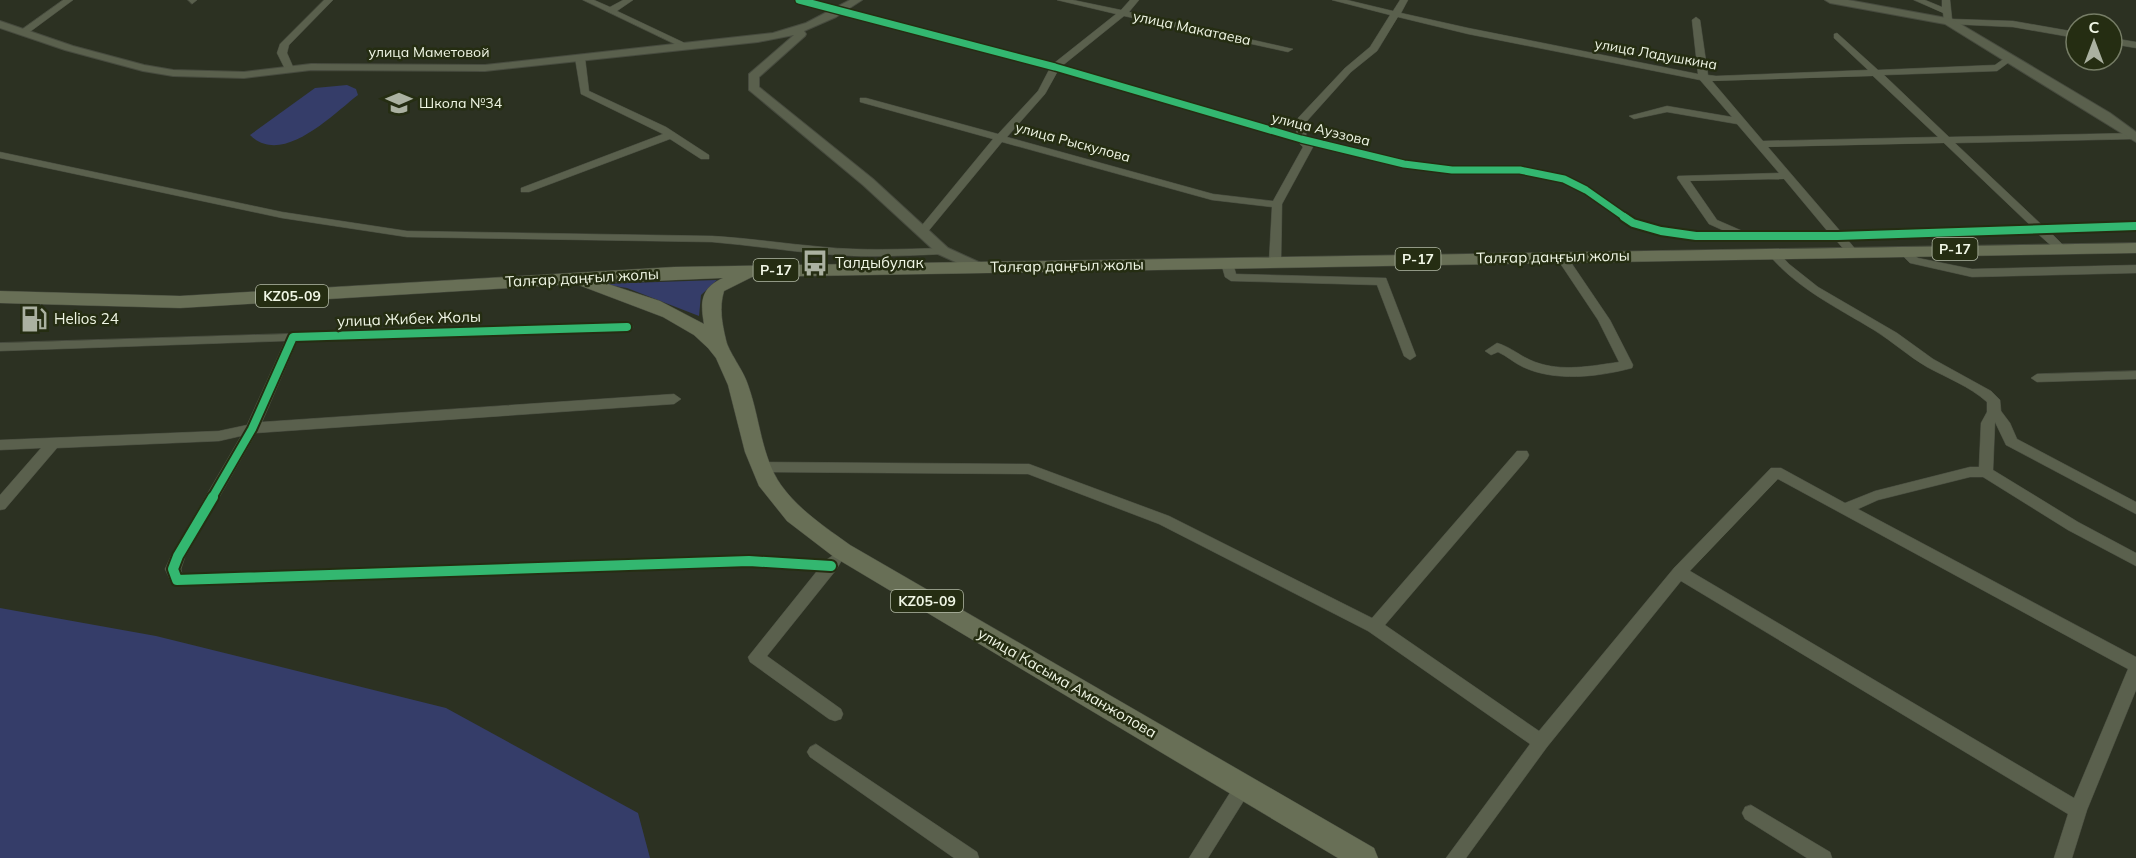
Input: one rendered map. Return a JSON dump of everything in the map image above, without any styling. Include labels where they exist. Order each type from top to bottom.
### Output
[{"type":"main road","name":"Талғар даңғыл жолы","points":[[3,300],[180,302],[755,271],[1904,250],[2136,248]]},
{"type":"main road","points":[[717,345],[710,306],[716,288],[732,279],[755,271]]},
{"type":"main road","name":"улица Касыма Аманжолова","points":[[574,279],[665,310],[693,325],[717,345],[729,365],[744,405],[760,467],[771,487],[789,510],[836,558],[1244,786],[1364,858]]},
{"type":"street","points":[[24,32],[36,26],[69,0]]},
{"type":"street","points":[[289,69],[282,53],[285,44],[329,0]]},
{"type":"street","points":[[587,0],[686,46]]},
{"type":"street","points":[[612,10],[629,0]]},
{"type":"street","name":"улица Ауэзова","points":[[799,0],[837,12],[1055,67],[1301,138],[1404,164],[1452,170],[1520,170],[1564,179],[1586,190],[1633,223],[1661,231],[1696,236],[1838,236],[2136,226]]},
{"type":"street","name":"улица Маметовой","points":[[0,24],[143,69],[173,73],[244,75],[311,66],[474,68],[777,37],[809,27],[856,0]]},
{"type":"street","name":"улица Макатаева","points":[[1061,0],[1288,49]]},
{"type":"street","points":[[922,232],[1000,138],[1042,92],[1055,67],[1135,0]]},
{"type":"street","name":"улица Ладушкина","points":[[1336,0],[1479,33],[1716,79],[1997,68],[2009,58]]},
{"type":"street","points":[[1275,262],[1277,204],[1308,147],[1301,138],[1302,120],[1348,70],[1374,49],[1404,0]]},
{"type":"street","points":[[1830,0],[2013,24],[2064,34]]},
{"type":"street","points":[[1918,0],[2106,116],[2135,137]]},
{"type":"street","points":[[1946,0],[1947,17]]},
{"type":"street","points":[[1696,20],[1703,77],[1851,251]]},
{"type":"street","points":[[809,27],[753,76],[753,88],[868,182],[943,251],[978,267]]},
{"type":"street","points":[[1837,36],[2060,248]]},
{"type":"street","points":[[580,58],[584,92],[671,135],[705,157]]},
{"type":"street","name":"улица Рыскулова","points":[[863,100],[1212,197],[1259,204],[1277,204]]},
{"type":"street","points":[[1634,116],[1667,109],[1692,111],[1739,121]]},
{"type":"street","points":[[525,190],[671,135]]},
{"type":"street","points":[[1758,144],[2135,137]]},
{"type":"street","points":[[0,155],[282,215],[407,234],[712,239],[759,242],[823,251],[887,253],[943,251]]},
{"type":"street","points":[[1746,236],[1713,222],[1682,178],[1786,176]]},
{"type":"street","points":[[1920,233],[1933,250]]},
{"type":"street","points":[[1904,250],[1914,261],[1972,273],[2136,269]]},
{"type":"street","points":[[1773,253],[1796,275],[1836,305],[1892,335],[1935,366],[1967,381],[1993,399],[1994,412],[1988,423],[1986,472]]},
{"type":"street","points":[[1491,351],[1497,347],[1508,350],[1528,364],[1563,374],[1627,365],[1604,320],[1562,257]]},
{"type":"street","points":[[1227,263],[1231,277],[1382,281],[1410,356]]},
{"type":"street","name":"улица Жибек Жолы","points":[[0,347],[627,327]]},
{"type":"street","points":[[293,338],[252,429],[178,556],[173,568],[177,580],[836,558]]},
{"type":"street","points":[[2037,378],[2136,375]]},
{"type":"street","points":[[0,445],[219,436],[252,429],[674,399]]},
{"type":"street","points":[[1994,412],[2003,423],[2011,442],[2136,509]]},
{"type":"street","points":[[0,505],[53,443]]},
{"type":"street","points":[[1374,626],[1522,455]]},
{"type":"street","points":[[760,467],[1029,469],[1164,520],[1374,626],[1541,742]]},
{"type":"street","points":[[1455,858],[1541,742],[1679,572],[1776,472],[1847,508],[2136,665]]},
{"type":"street","points":[[1847,508],[1875,496],[1970,472],[1986,472],[2073,526],[2136,560]]},
{"type":"street","points":[[835,714],[756,657],[836,558]]},
{"type":"street","points":[[1679,572],[2078,810]]},
{"type":"street","points":[[2063,858],[2078,810],[2136,670]]},
{"type":"street","points":[[816,752],[970,858]]},
{"type":"street","points":[[1198,858],[1244,786]]},
{"type":"street","points":[[1751,813],[1823,858]]},
{"type":"shaded area","points":[[347,85],[356,89],[358,95],[321,125],[291,142],[277,145],[263,143],[250,135],[315,88]]},
{"type":"shaded area","points":[[717,280],[701,295],[699,316],[627,288],[601,284]]},
{"type":"shaded area","points":[[0,608],[156,636],[446,708],[638,813],[650,858],[0,858]]},
{"type":"cycle path","points":[[799,0],[1055,67],[1301,139],[1404,164],[1452,170],[1520,170],[1564,179],[1586,190],[1633,223],[1661,231],[1696,236],[1838,236],[2136,226]]},
{"type":"cycle path","points":[[627,327],[293,337],[252,429],[178,556],[173,569],[177,580],[749,561],[831,566]]},
{"type":"place","name":"Школа №34","points":[[399,103]]},
{"type":"place","name":"Талдыбулак","points":[[815,263]]},
{"type":"place","name":"Helios 24","points":[[34,319]]}]
